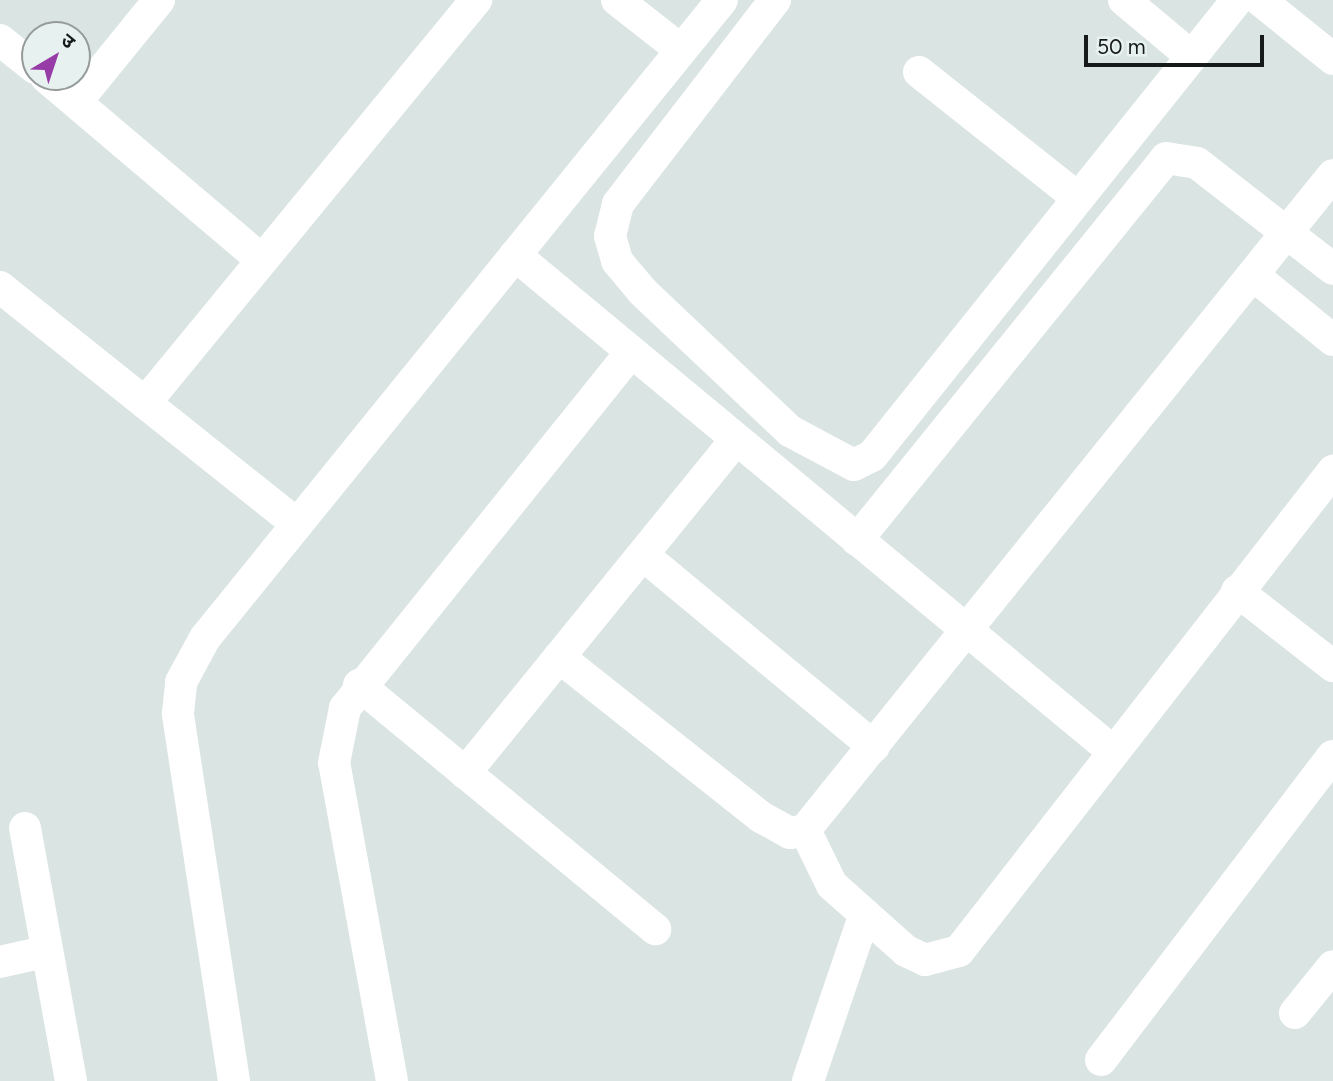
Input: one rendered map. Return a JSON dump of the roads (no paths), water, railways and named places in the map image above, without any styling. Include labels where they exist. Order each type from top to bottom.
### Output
[{"type":"street","points":[[77,102],[159,0]]},
{"type":"street","points":[[145,403],[476,0]]},
{"type":"street","points":[[617,0],[681,50]]},
{"type":"street","points":[[234,1081],[178,713],[181,682],[205,638],[722,0]]},
{"type":"street","points":[[775,0],[618,204],[610,236],[617,261],[643,292],[790,431],[854,465],[872,456],[1237,0]]},
{"type":"street","points":[[1124,0],[1191,57]]},
{"type":"street","points":[[1272,4],[1333,59]]},
{"type":"street","points":[[0,40],[21,57]]},
{"type":"street","points":[[919,72],[1078,198]]},
{"type":"street","points":[[63,91],[261,260]]},
{"type":"street","points":[[857,540],[1166,158],[1197,163],[1333,269]]},
{"type":"street","points":[[559,657],[761,817],[790,833],[805,830],[969,633],[1333,175]]},
{"type":"street","points":[[515,255],[1110,749]]},
{"type":"street","points":[[1253,275],[1333,340]]},
{"type":"street","points":[[0,287],[297,524]]},
{"type":"street","points":[[392,1081],[334,763],[345,708],[359,685],[631,352]]},
{"type":"street","points":[[465,773],[736,440]]},
{"type":"street","points":[[805,830],[832,885],[865,915],[925,960],[959,951],[1110,749],[1333,471]]},
{"type":"street","points":[[643,555],[874,747]]},
{"type":"street","points":[[1237,591],[1333,666]]},
{"type":"street","points":[[359,685],[655,929]]},
{"type":"street","points":[[1101,1060],[1333,756]]},
{"type":"street","points":[[25,828],[44,952],[71,1081]]},
{"type":"street","points":[[808,1081],[865,915]]},
{"type":"street","points":[[0,962],[44,952]]},
{"type":"street","points":[[1295,1013],[1333,966]]}]
